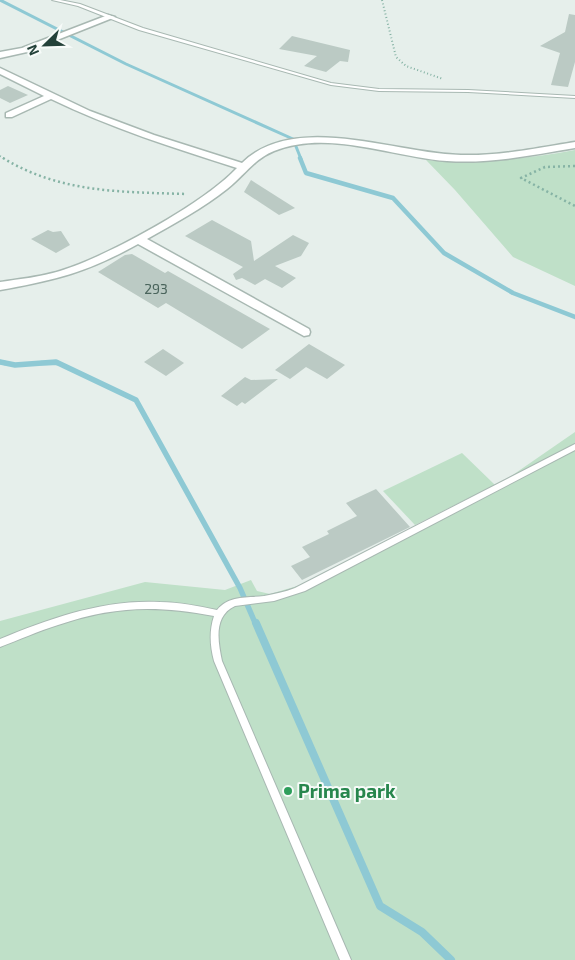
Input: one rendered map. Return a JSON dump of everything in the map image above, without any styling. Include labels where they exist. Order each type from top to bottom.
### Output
[{"type":"street","points":[[0,55],[24,50],[61,37],[111,16]]},
{"type":"street","points":[[0,71],[88,113],[150,137],[242,166]]},
{"type":"street","points":[[9,115],[52,96]]},
{"type":"street","points":[[0,286],[69,272],[138,239],[231,183],[242,166],[263,152],[294,143],[344,142],[448,158],[502,156],[575,145]]},
{"type":"street","points":[[138,239],[304,332]]},
{"type":"lane","points":[[54,0],[111,16],[141,29],[331,84],[378,90],[468,91],[575,96]]},
{"type":"lane","points":[[346,960],[218,661],[214,645],[220,614],[224,607],[232,603],[263,599],[302,590],[575,447]]},
{"type":"lane","points":[[0,643],[86,611],[114,606],[151,604],[192,607],[220,614]]},
{"type":"path","points":[[382,0],[396,57],[406,66],[451,81]]},
{"type":"path","points":[[0,156],[16,168],[38,178],[85,190],[211,195]]},
{"type":"path","points":[[575,165],[545,167],[521,178],[575,206]]},
{"type":"green space","points":[[575,150],[575,286],[513,257],[455,190],[426,160],[501,160]]},
{"type":"green space","name":"Prima park","points":[[575,432],[575,960],[0,960],[0,621],[145,582],[225,590],[251,580],[257,591],[270,594],[304,584],[501,483]]},
{"type":"green space","points":[[462,453],[495,485],[415,525],[383,491]]},
{"type":"building","points":[[569,14],[575,15],[575,62],[568,87],[551,85],[560,53],[540,46],[565,32]]},
{"type":"building","points":[[292,36],[350,50],[348,62],[340,61],[326,72],[304,66],[317,56],[279,49]]},
{"type":"building","points":[[8,86],[28,95],[10,103],[0,98],[0,90]]},
{"type":"building","points":[[251,180],[295,208],[279,215],[244,192]]},
{"type":"building","points":[[212,220],[251,241],[254,261],[293,235],[309,243],[301,256],[275,266],[296,278],[282,288],[265,279],[255,285],[242,278],[236,280],[233,274],[243,267],[185,236]]},
{"type":"building","points":[[48,230],[53,232],[61,231],[70,245],[56,253],[31,239]]},
{"type":"building","points":[[132,254],[165,273],[168,271],[270,329],[242,349],[166,303],[158,308],[98,272],[125,255]]},
{"type":"building","points":[[309,344],[345,365],[327,379],[306,367],[290,379],[275,370]]},
{"type":"building","points":[[163,349],[184,363],[166,376],[144,362]]},
{"type":"building","points":[[245,377],[251,380],[278,379],[245,404],[242,402],[237,406],[221,396]]},
{"type":"building","points":[[376,489],[410,527],[302,580],[291,566],[310,557],[302,547],[329,534],[327,531],[357,516],[346,503]]},
{"type":"waterway","points":[[0,0],[126,64],[293,139],[301,159]]},
{"type":"waterway","points":[[300,158],[306,173],[393,198],[444,253],[513,293],[575,317]]},
{"type":"waterway","points":[[0,362],[15,365],[42,363]]},
{"type":"waterway","points":[[42,363],[56,362],[136,400],[240,588],[256,625]]},
{"type":"waterway","points":[[42,363],[58,363]]},
{"type":"waterway","points":[[256,623],[380,906],[422,932],[451,960]]},
{"type":"place","name":"Prima park","points":[[288,791]]}]
